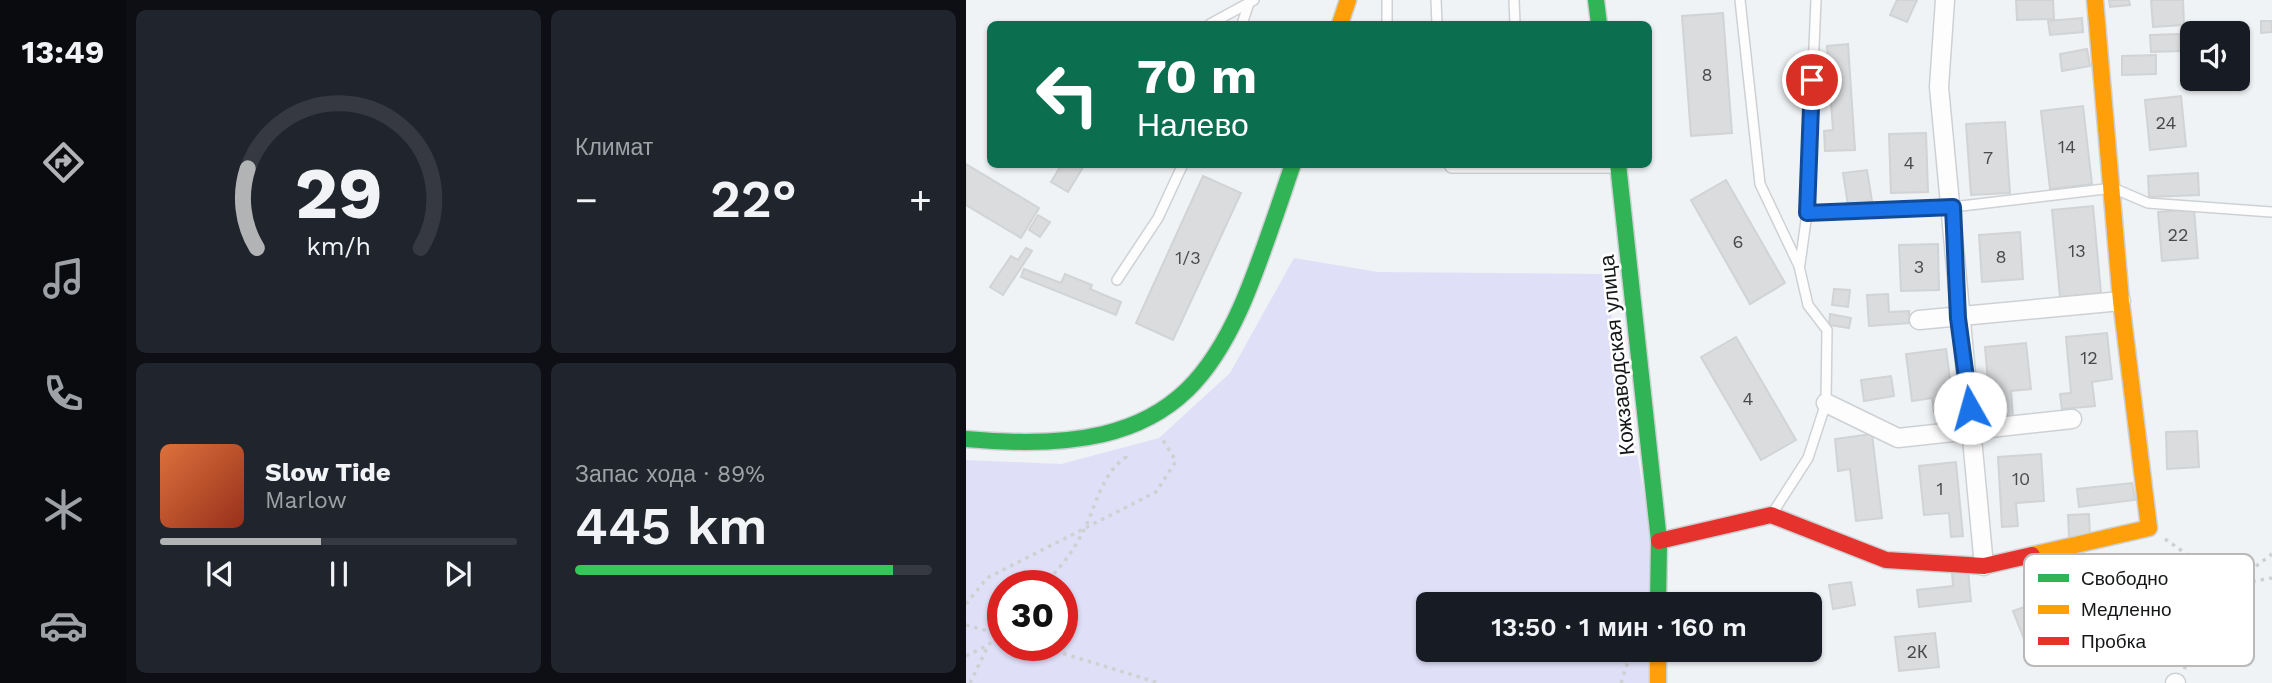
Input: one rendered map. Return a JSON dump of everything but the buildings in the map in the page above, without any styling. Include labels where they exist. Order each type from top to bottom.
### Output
[{"type":"street","points":[[1341,21],[1348,0]]},
{"type":"street","points":[[1596,0],[1599,21]]},
{"type":"street","points":[[1945,0],[1939,87],[1953,207],[1958,318],[1973,430],[1984,566]]},
{"type":"street","points":[[2036,554],[2149,528],[2121,301],[2095,0]]},
{"type":"street","points":[[966,439],[1055,444],[1119,432],[1177,401],[1200,379],[1237,317],[1292,168]]},
{"type":"street","name":"Кожзаводская улица","points":[[1618,168],[1659,541],[1658,592]]},
{"type":"street","points":[[1919,320],[2121,301]]},
{"type":"street","points":[[1826,403],[1898,438],[2072,419]]},
{"type":"street","points":[[1659,541],[1771,515],[1886,560],[1984,566],[2024,557]]},
{"type":"street","points":[[1658,662],[1658,683]]},
{"type":"lane","points":[[1387,0],[1387,21]]},
{"type":"lane","points":[[1436,0],[1437,21]]},
{"type":"lane","points":[[1514,0],[1516,21]]},
{"type":"lane","points":[[1740,0],[1760,184],[1799,265],[1808,305],[1827,330],[1826,403],[1808,458],[1771,515]]},
{"type":"lane","points":[[1799,265],[1807,213],[1816,0]]},
{"type":"lane","points":[[1215,21],[1252,1]]},
{"type":"lane","points":[[1243,21],[1252,1]]},
{"type":"lane","points":[[1116,280],[1158,218],[1181,168]]},
{"type":"lane","points":[[1807,213],[1953,207],[2113,188],[2148,203],[2271,212]]},
{"type":"path","points":[[966,604],[987,578],[1156,492],[1176,461],[1149,418]]},
{"type":"path","points":[[1058,570],[1084,530],[1110,468],[1126,457],[1119,432]]},
{"type":"path","points":[[2149,528],[2186,554]]},
{"type":"path","points":[[2254,568],[2272,554]]},
{"type":"path","points":[[2254,581],[2272,578]]},
{"type":"path","points":[[966,625],[987,631]]},
{"type":"path","points":[[966,656],[987,646]]},
{"type":"path","points":[[971,683],[987,648]]},
{"type":"path","points":[[1078,658],[1158,683]]},
{"type":"path","points":[[1621,683],[1628,662]]},
{"type":"path","points":[[2176,683],[2186,666]]},
{"type":"shaded area","points":[[1294,258],[1378,272],[1604,274],[1652,536],[1652,592],[1416,592],[1416,662],[1653,662],[1653,683],[966,683],[966,460],[1061,464],[1159,438],[1230,373]]},
{"type":"traffic: fast","points":[[1596,0],[1599,21]]},
{"type":"traffic: fast","points":[[966,439],[1046,442],[1108,433],[1156,413],[1194,383],[1223,343],[1247,293],[1292,168]]},
{"type":"traffic: fast","points":[[1618,168],[1659,541],[1658,592]]},
{"type":"traffic: slow","points":[[1341,21],[1348,0]]},
{"type":"traffic: slow","points":[[2036,554],[2149,528],[2121,301],[2095,0]]},
{"type":"traffic: slow","points":[[1658,662],[1658,683]]},
{"type":"traffic: jam","points":[[1659,541],[1771,515],[1886,560],[1984,566],[2024,557]]},
{"type":"route","points":[[1812,80],[1807,213],[1953,207],[1958,318],[1970,408]]}]
